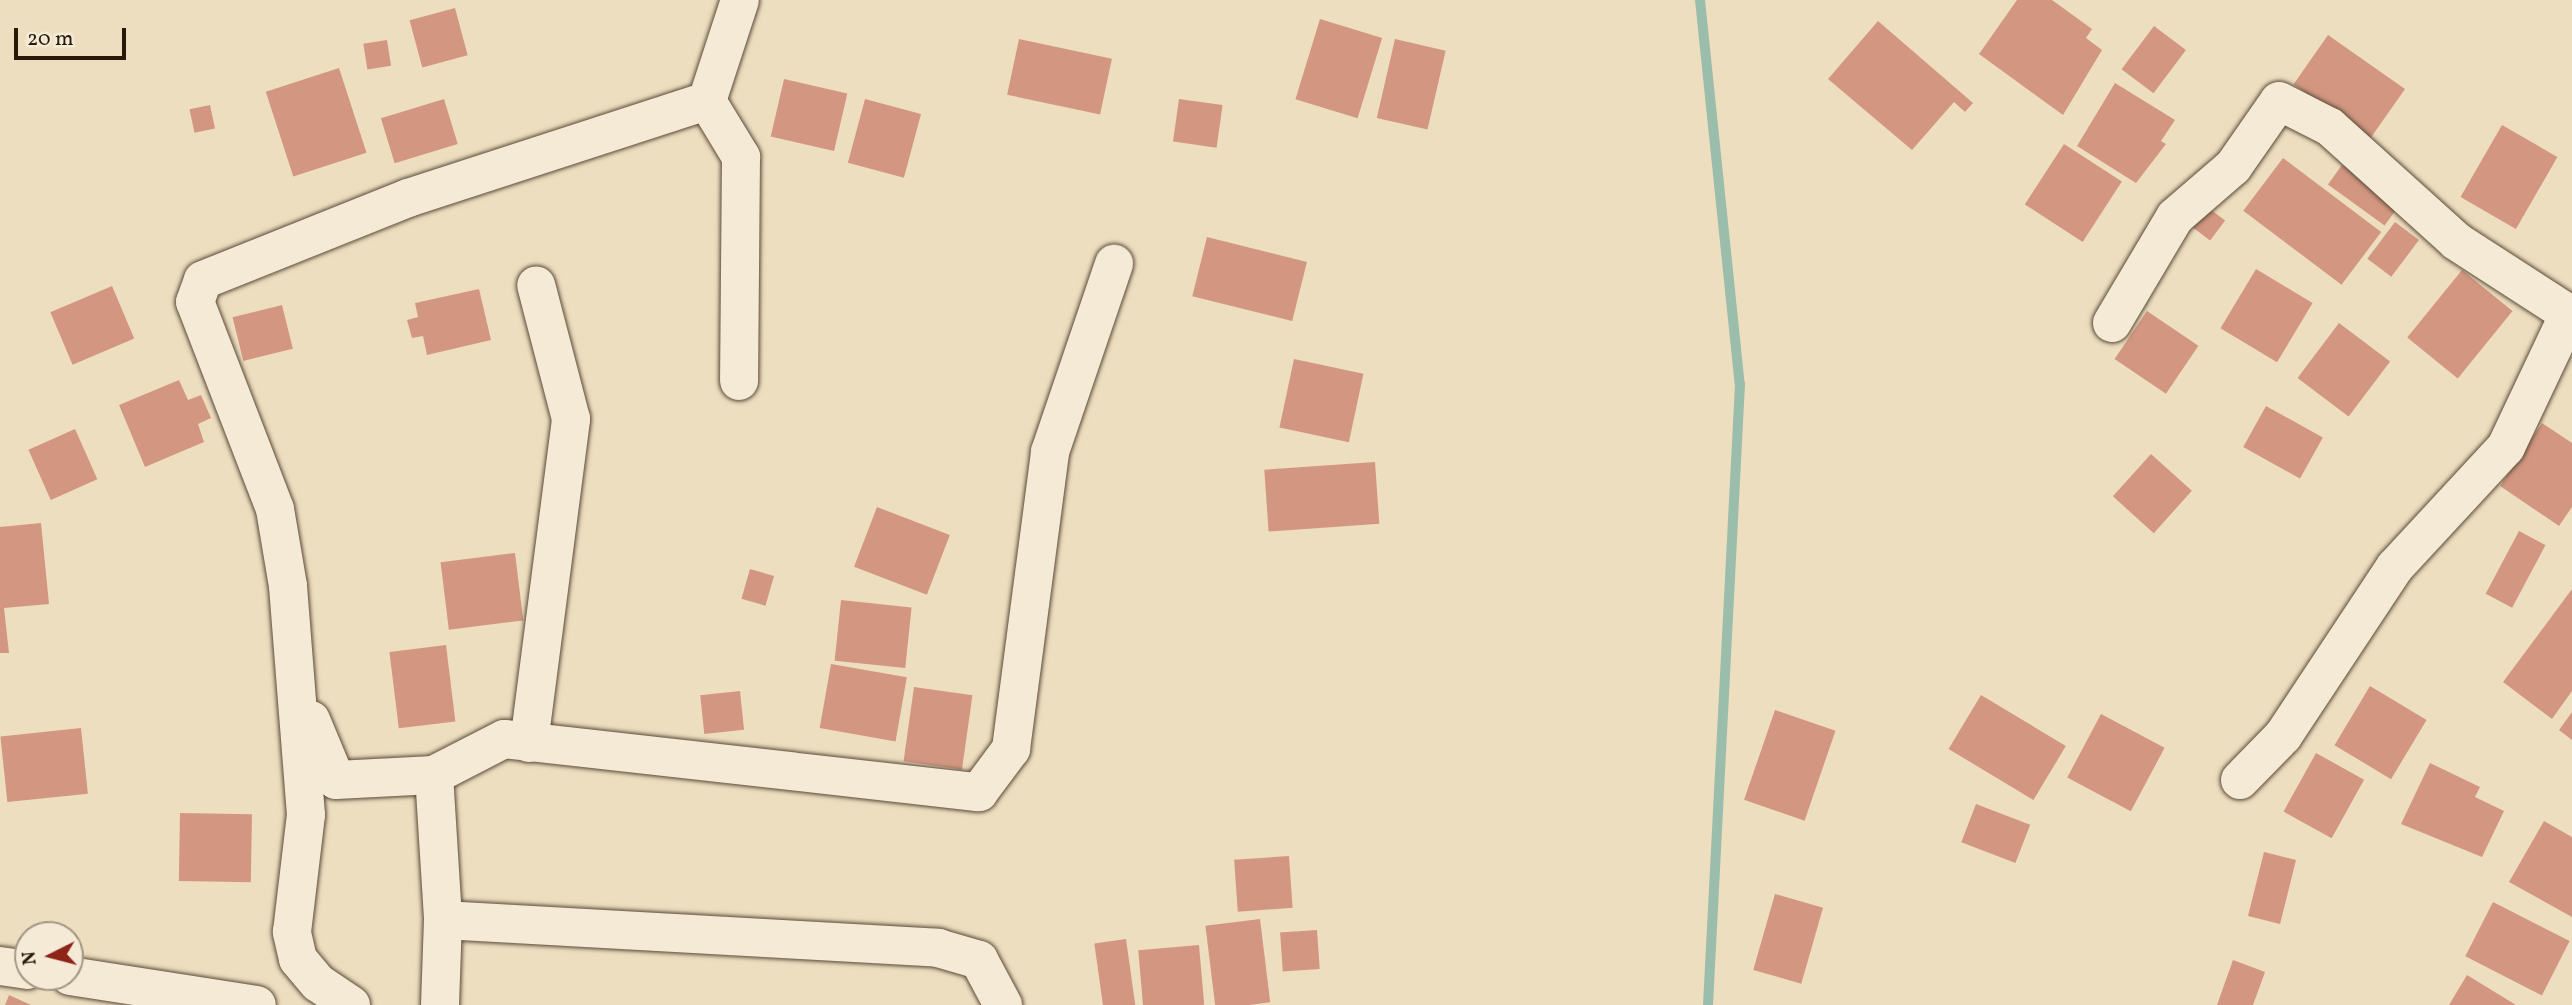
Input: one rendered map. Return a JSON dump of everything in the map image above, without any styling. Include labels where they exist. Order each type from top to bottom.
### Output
[{"type":"street","points":[[739,381],[741,157],[707,101],[740,0]]},
{"type":"street","points":[[351,1005],[311,975],[298,959],[292,932],[306,815],[302,699],[275,509],[195,302],[203,280],[408,198],[707,101]]},
{"type":"street","points":[[2112,323],[2175,216],[2233,167],[2279,101],[2330,127],[2456,242],[2571,315],[2505,447],[2395,567],[2283,736],[2240,779]]},
{"type":"street","points":[[302,699],[336,780],[434,775],[504,739],[979,792],[1011,749],[1050,452],[1114,264]]},
{"type":"street","points":[[529,743],[570,419],[536,285]]},
{"type":"street","points":[[434,775],[443,920],[440,1005]]},
{"type":"street","points":[[443,920],[938,948],[979,960],[1003,1005]]},
{"type":"street","points":[[84,978],[257,1005]]},
{"type":"building","points":[[2017,0],[2052,0],[2092,29],[2086,38],[2102,50],[2063,115],[1979,54]]},
{"type":"building","points":[[455,8],[468,55],[422,67],[410,20]]},
{"type":"building","points":[[1320,19],[1382,38],[1358,118],[1295,99]]},
{"type":"building","points":[[1878,21],[1973,103],[1965,112],[1954,102],[1912,150],[1828,79]]},
{"type":"building","points":[[2154,26],[2186,50],[2153,93],[2122,69]]},
{"type":"building","points":[[2328,35],[2405,89],[2371,138],[2294,84]]},
{"type":"building","points":[[1019,39],[1112,59],[1100,115],[1007,95]]},
{"type":"building","points":[[1395,39],[1446,51],[1427,130],[1377,118]]},
{"type":"building","points":[[387,40],[391,66],[367,69],[363,44]]},
{"type":"building","points":[[339,68],[367,153],[293,176],[266,92]]},
{"type":"building","points":[[784,79],[847,94],[834,151],[771,136]]},
{"type":"building","points":[[2115,83],[2175,120],[2161,141],[2166,144],[2136,183],[2077,146]]},
{"type":"building","points":[[444,99],[458,144],[395,163],[381,118]]},
{"type":"building","points":[[865,99],[921,114],[904,178],[848,163]]},
{"type":"building","points":[[1179,99],[1223,105],[1217,148],[1173,142]]},
{"type":"building","points":[[210,105],[215,128],[194,133],[189,109]]},
{"type":"building","points":[[2502,125],[2557,157],[2516,229],[2460,197]]},
{"type":"building","points":[[2064,144],[2122,182],[2083,242],[2025,204]]},
{"type":"building","points":[[2283,158],[2381,232],[2342,285],[2243,211]]},
{"type":"building","points":[[2342,165],[2399,206],[2385,226],[2328,184]]},
{"type":"building","points":[[2198,200],[2225,220],[2210,240],[2183,220]]},
{"type":"building","points":[[2395,222],[2419,240],[2391,277],[2367,259]]},
{"type":"building","points":[[1207,237],[1307,262],[1292,321],[1192,296]]},
{"type":"building","points":[[2256,269],[2313,303],[2277,362],[2220,328]]},
{"type":"building","points":[[2462,270],[2513,311],[2458,379],[2407,338]]},
{"type":"building","points":[[112,286],[134,338],[73,365],[50,312]]},
{"type":"building","points":[[479,289],[491,340],[427,355],[423,336],[412,338],[407,320],[418,317],[415,303]]},
{"type":"building","points":[[282,305],[293,349],[243,361],[233,317]]},
{"type":"building","points":[[2147,311],[2198,346],[2166,394],[2115,359]]},
{"type":"building","points":[[2339,323],[2390,362],[2349,417],[2297,378]]},
{"type":"building","points":[[1294,359],[1363,374],[1349,442],[1279,427]]},
{"type":"building","points":[[179,380],[188,400],[201,395],[211,418],[198,424],[204,442],[145,467],[119,405]]},
{"type":"building","points":[[2266,406],[2323,438],[2300,479],[2243,447]]},
{"type":"building","points":[[2542,423],[2572,443],[2572,507],[2559,526],[2500,486]]},
{"type":"building","points":[[75,429],[97,479],[51,500],[28,450]]},
{"type":"building","points":[[2151,454],[2192,491],[2154,533],[2113,496]]},
{"type":"building","points":[[1375,462],[1379,524],[1269,532],[1264,470]]},
{"type":"building","points":[[877,507],[950,535],[927,595],[854,567]]},
{"type":"building","points":[[41,523],[49,604],[4,608],[9,653],[0,653],[0,527]]},
{"type":"building","points":[[2519,531],[2545,545],[2512,608],[2486,594]]},
{"type":"building","points":[[515,553],[523,620],[449,630],[441,562]]},
{"type":"building","points":[[750,569],[774,576],[765,606],[741,599]]},
{"type":"building","points":[[2572,589],[2572,691],[2552,719],[2503,682]]},
{"type":"building","points":[[841,600],[912,607],[905,668],[835,661]]},
{"type":"building","points":[[446,645],[455,721],[399,728],[389,652]]},
{"type":"building","points":[[831,664],[907,677],[896,741],[820,728]]},
{"type":"building","points":[[2370,686],[2427,720],[2391,779],[2334,745]]},
{"type":"building","points":[[914,687],[972,695],[962,769],[904,761]]},
{"type":"building","points":[[740,691],[744,730],[704,734],[700,695]]},
{"type":"building","points":[[1981,695],[2066,746],[2033,800],[1949,749]]},
{"type":"building","points":[[1775,710],[1836,731],[1805,821],[1744,800]]},
{"type":"building","points":[[2572,712],[2572,740],[2559,730]]},
{"type":"building","points":[[2101,714],[2165,748],[2131,811],[2067,778]]},
{"type":"building","points":[[81,728],[88,794],[7,802],[0,736]]},
{"type":"building","points":[[2316,753],[2364,780],[2332,838],[2284,812]]},
{"type":"building","points":[[2430,763],[2480,787],[2475,797],[2504,811],[2482,857],[2401,824]]},
{"type":"building","points":[[1976,804],[2030,825],[2015,863],[1961,842]]},
{"type":"building","points":[[180,813],[252,814],[251,882],[179,881]]},
{"type":"building","points":[[2544,821],[2572,837],[2572,917],[2509,882]]},
{"type":"building","points":[[2264,852],[2296,860],[2280,924],[2248,916]]},
{"type":"building","points":[[1289,856],[1293,908],[1238,912],[1234,860]]},
{"type":"building","points":[[1775,894],[1823,908],[1801,984],[1753,970]]},
{"type":"building","points":[[2493,902],[2570,941],[2542,995],[2465,956]]},
{"type":"building","points":[[1260,919],[1270,1002],[1215,1005],[1205,926]]},
{"type":"building","points":[[1317,930],[1320,969],[1283,971],[1280,933]]},
{"type":"building","points":[[1126,939],[1135,1005],[1103,1005],[1094,943]]},
{"type":"building","points":[[1199,945],[1204,1005],[1143,1005],[1138,950]]},
{"type":"building","points":[[2233,960],[2265,972],[2253,1005],[2217,1005]]},
{"type":"building","points":[[2467,975],[2516,1005],[2449,1005]]},
{"type":"building","points":[[9,995],[31,1005],[5,1005]]},
{"type":"waterway","points":[[1700,0],[1740,384],[1708,1005]]}]
